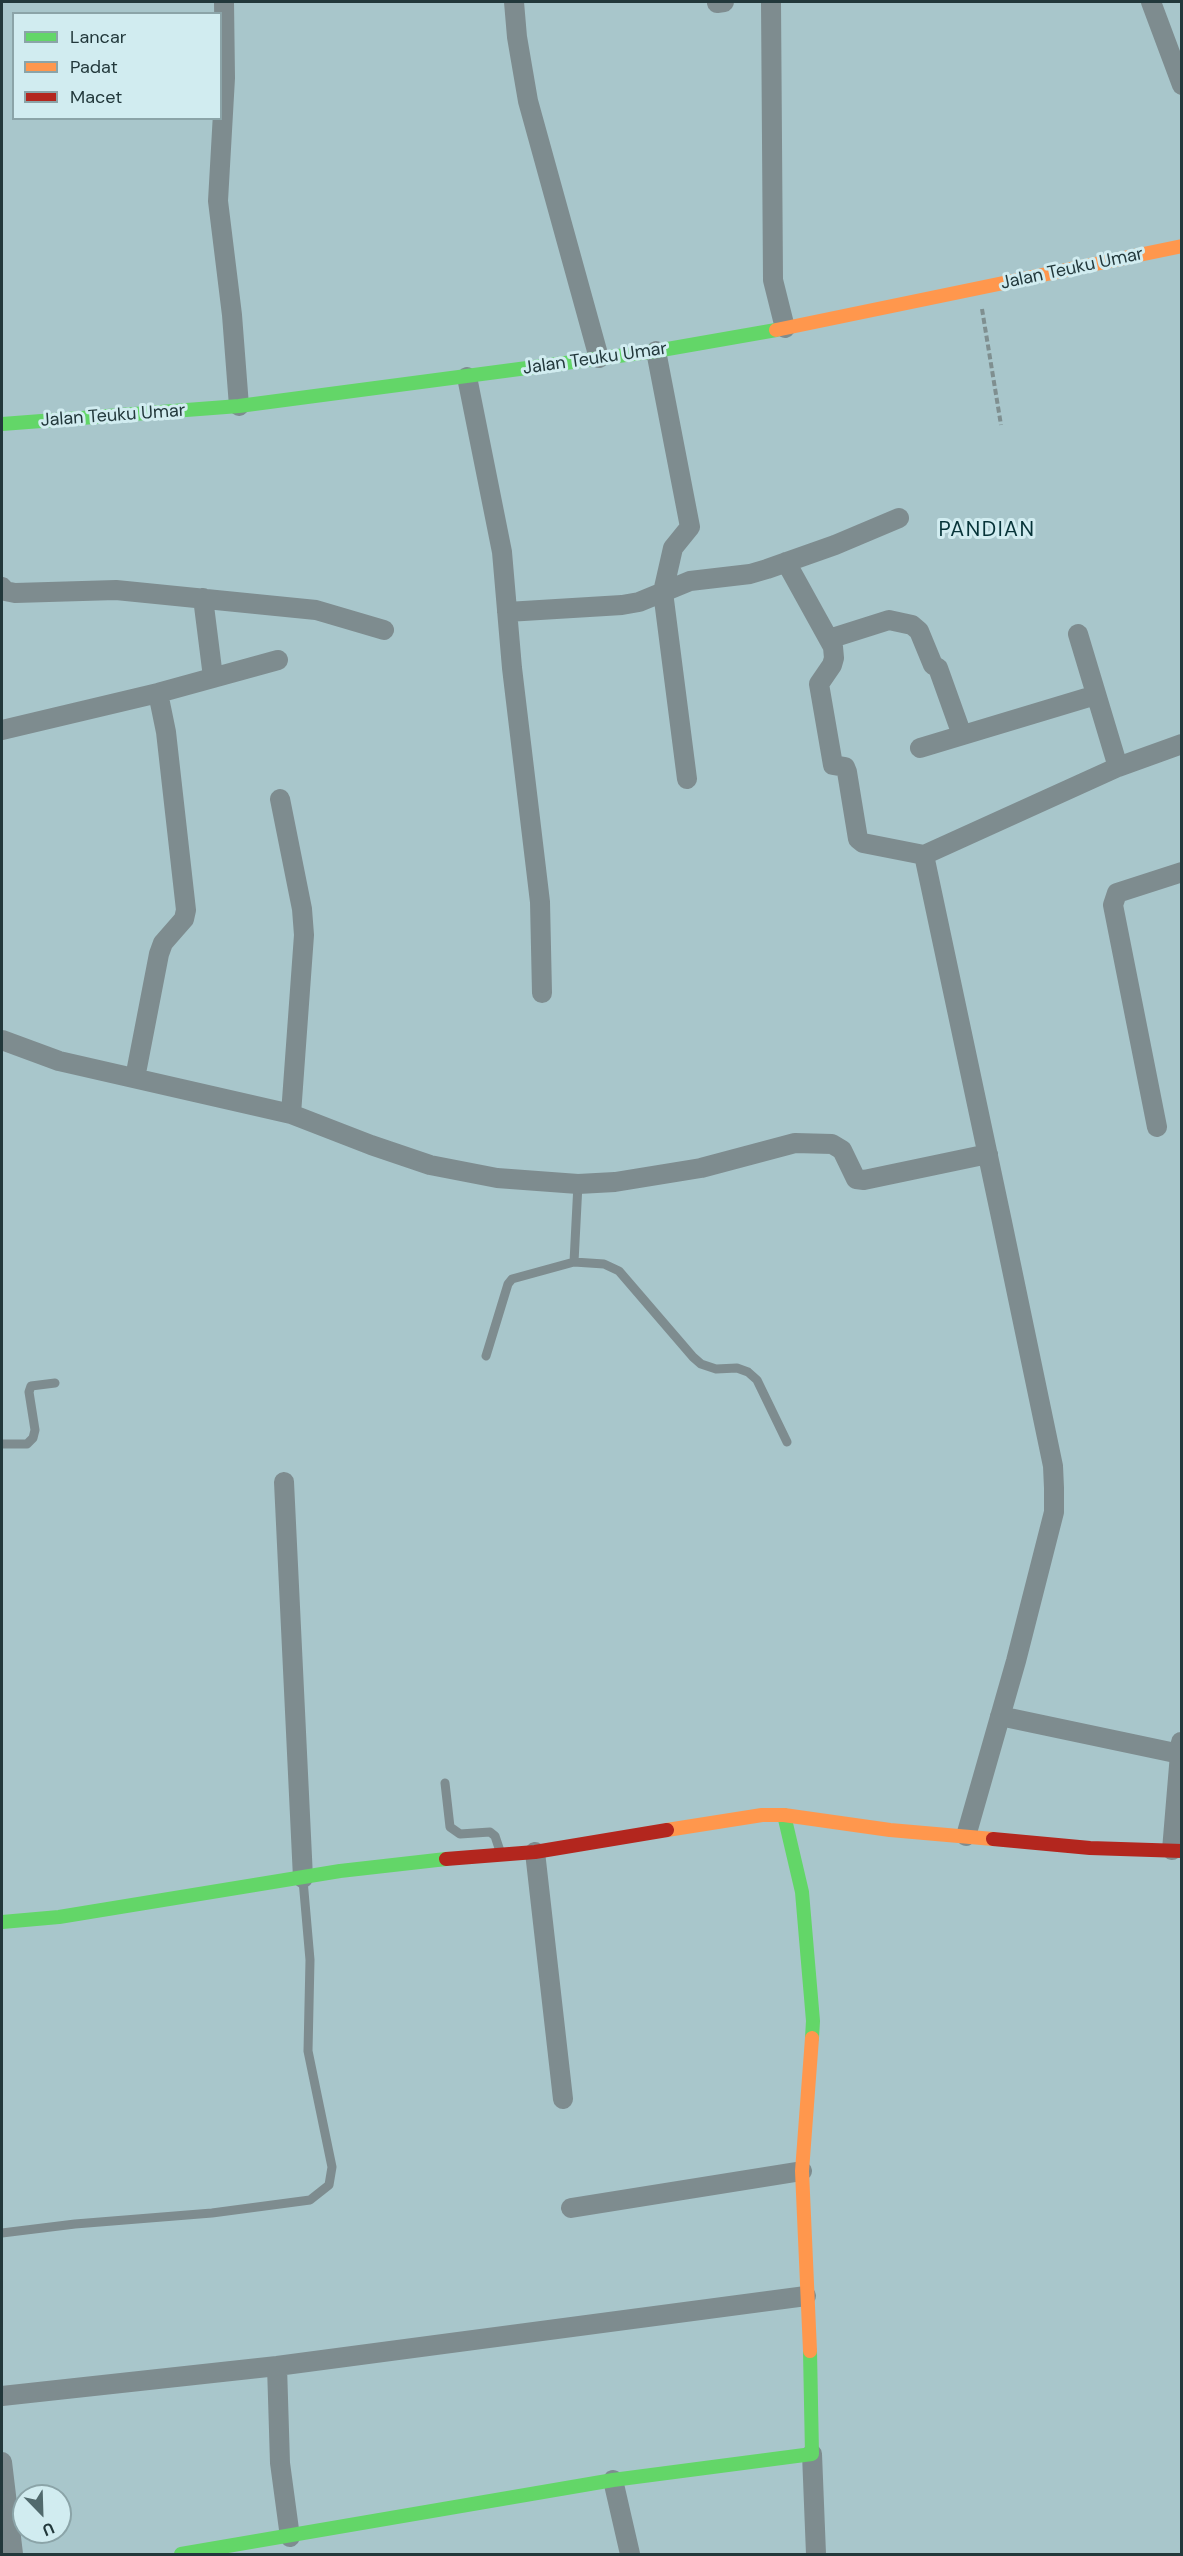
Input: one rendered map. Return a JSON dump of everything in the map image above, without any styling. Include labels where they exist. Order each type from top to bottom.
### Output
[{"type":"street","points":[[224,2],[225,78],[218,201],[232,315],[239,406]]},
{"type":"street","points":[[514,2],[528,101],[598,358]]},
{"type":"street","points":[[771,2],[773,280],[784,328]]},
{"type":"street","points":[[1151,2],[1182,85]]},
{"type":"street","name":"Jalan Teuku Umar","points":[[2,424],[239,406],[656,351],[784,328],[1182,246]]},
{"type":"street","points":[[656,351],[690,527],[673,548],[663,592],[687,779]]},
{"type":"street","points":[[467,377],[502,552],[540,902],[542,993]]},
{"type":"street","points":[[507,612],[622,605],[645,600],[690,581],[750,574],[835,545],[899,518]]},
{"type":"street","points":[[786,562],[833,647],[834,658],[819,684],[833,765],[845,767],[848,772],[858,839],[863,843],[924,855],[1118,767],[1182,744]]},
{"type":"street","points":[[2,587],[5,591],[15,593],[116,590],[316,610],[384,630]]},
{"type":"street","points":[[203,598],[213,677]]},
{"type":"street","points":[[829,639],[889,620],[912,625],[919,631],[933,665],[938,668],[962,735]]},
{"type":"street","points":[[1078,634],[1118,767]]},
{"type":"street","points":[[2,730],[158,693],[278,660]]},
{"type":"street","points":[[135,1078],[159,954],[163,943],[184,920],[186,910],[171,765],[158,693]]},
{"type":"street","points":[[920,748],[1096,695]]},
{"type":"street","points":[[280,799],[302,909],[304,935],[291,1114]]},
{"type":"street","points":[[924,855],[1053,1466],[1054,1488],[1054,1512],[966,1836]]},
{"type":"street","points":[[1157,1127],[1113,905],[1117,893],[1182,872]]},
{"type":"street","points":[[2,1040],[59,1061],[291,1114],[430,1165],[497,1178],[578,1184],[615,1182],[701,1168],[795,1143],[832,1144],[842,1150],[856,1179],[864,1180],[988,1154]]},
{"type":"street","points":[[284,1482],[303,1878]]},
{"type":"street","points":[[2,1922],[59,1917],[418,1862],[535,1852],[730,1818],[784,1815],[890,1830],[1090,1848],[1177,1851],[1181,1748],[1000,1716]]},
{"type":"street","points":[[784,1815],[802,1892],[813,2021],[802,2171],[816,2554]]},
{"type":"street","points":[[535,1852],[550,1967],[563,2099]]},
{"type":"street","points":[[571,2208],[802,2171]]},
{"type":"street","points":[[2,2396],[277,2366],[806,2296]]},
{"type":"street","points":[[277,2366],[280,2463],[290,2537]]},
{"type":"street","points":[[181,2554],[613,2480],[812,2454]]},
{"type":"street","points":[[2,2462],[13,2554]]},
{"type":"street","points":[[613,2480],[630,2554]]},
{"type":"lane","points":[[574,1262],[578,1184]]},
{"type":"lane","points":[[486,1356],[507,1284],[512,1279],[574,1262],[604,1264],[619,1271],[701,1364],[716,1370],[737,1368],[757,1380],[787,1442]]},
{"type":"lane","points":[[2,1444],[27,1444],[33,1438],[35,1430],[29,1392],[31,1386],[55,1383]]},
{"type":"lane","points":[[445,1783],[450,1827],[460,1834],[490,1832],[495,1836],[501,1854]]},
{"type":"lane","points":[[2,2233],[310,2200],[329,2185],[332,2167],[308,2051],[310,1960],[303,1878]]},
{"type":"path","points":[[979,288],[1001,425]]},
{"type":"traffic: fast","points":[[2,424],[239,406],[656,351],[776,330]]},
{"type":"traffic: fast","points":[[784,1815],[802,1892],[813,2021],[812,2038]]},
{"type":"traffic: fast","points":[[2,1922],[59,1917],[340,1871],[446,1859]]},
{"type":"traffic: fast","points":[[181,2554],[613,2480],[812,2454],[810,2351]]},
{"type":"traffic: slow","points":[[776,330],[1182,246]]},
{"type":"traffic: slow","points":[[667,1830],[762,1815],[784,1815],[890,1830],[993,1839]]},
{"type":"traffic: slow","points":[[810,2351],[802,2171],[812,2038]]},
{"type":"traffic: jam","points":[[446,1859],[535,1852],[667,1830]]},
{"type":"traffic: jam","points":[[993,1839],[1090,1848],[1182,1851]]},
{"type":"district","name":"PANDIAN","points":[[987,530]]}]
